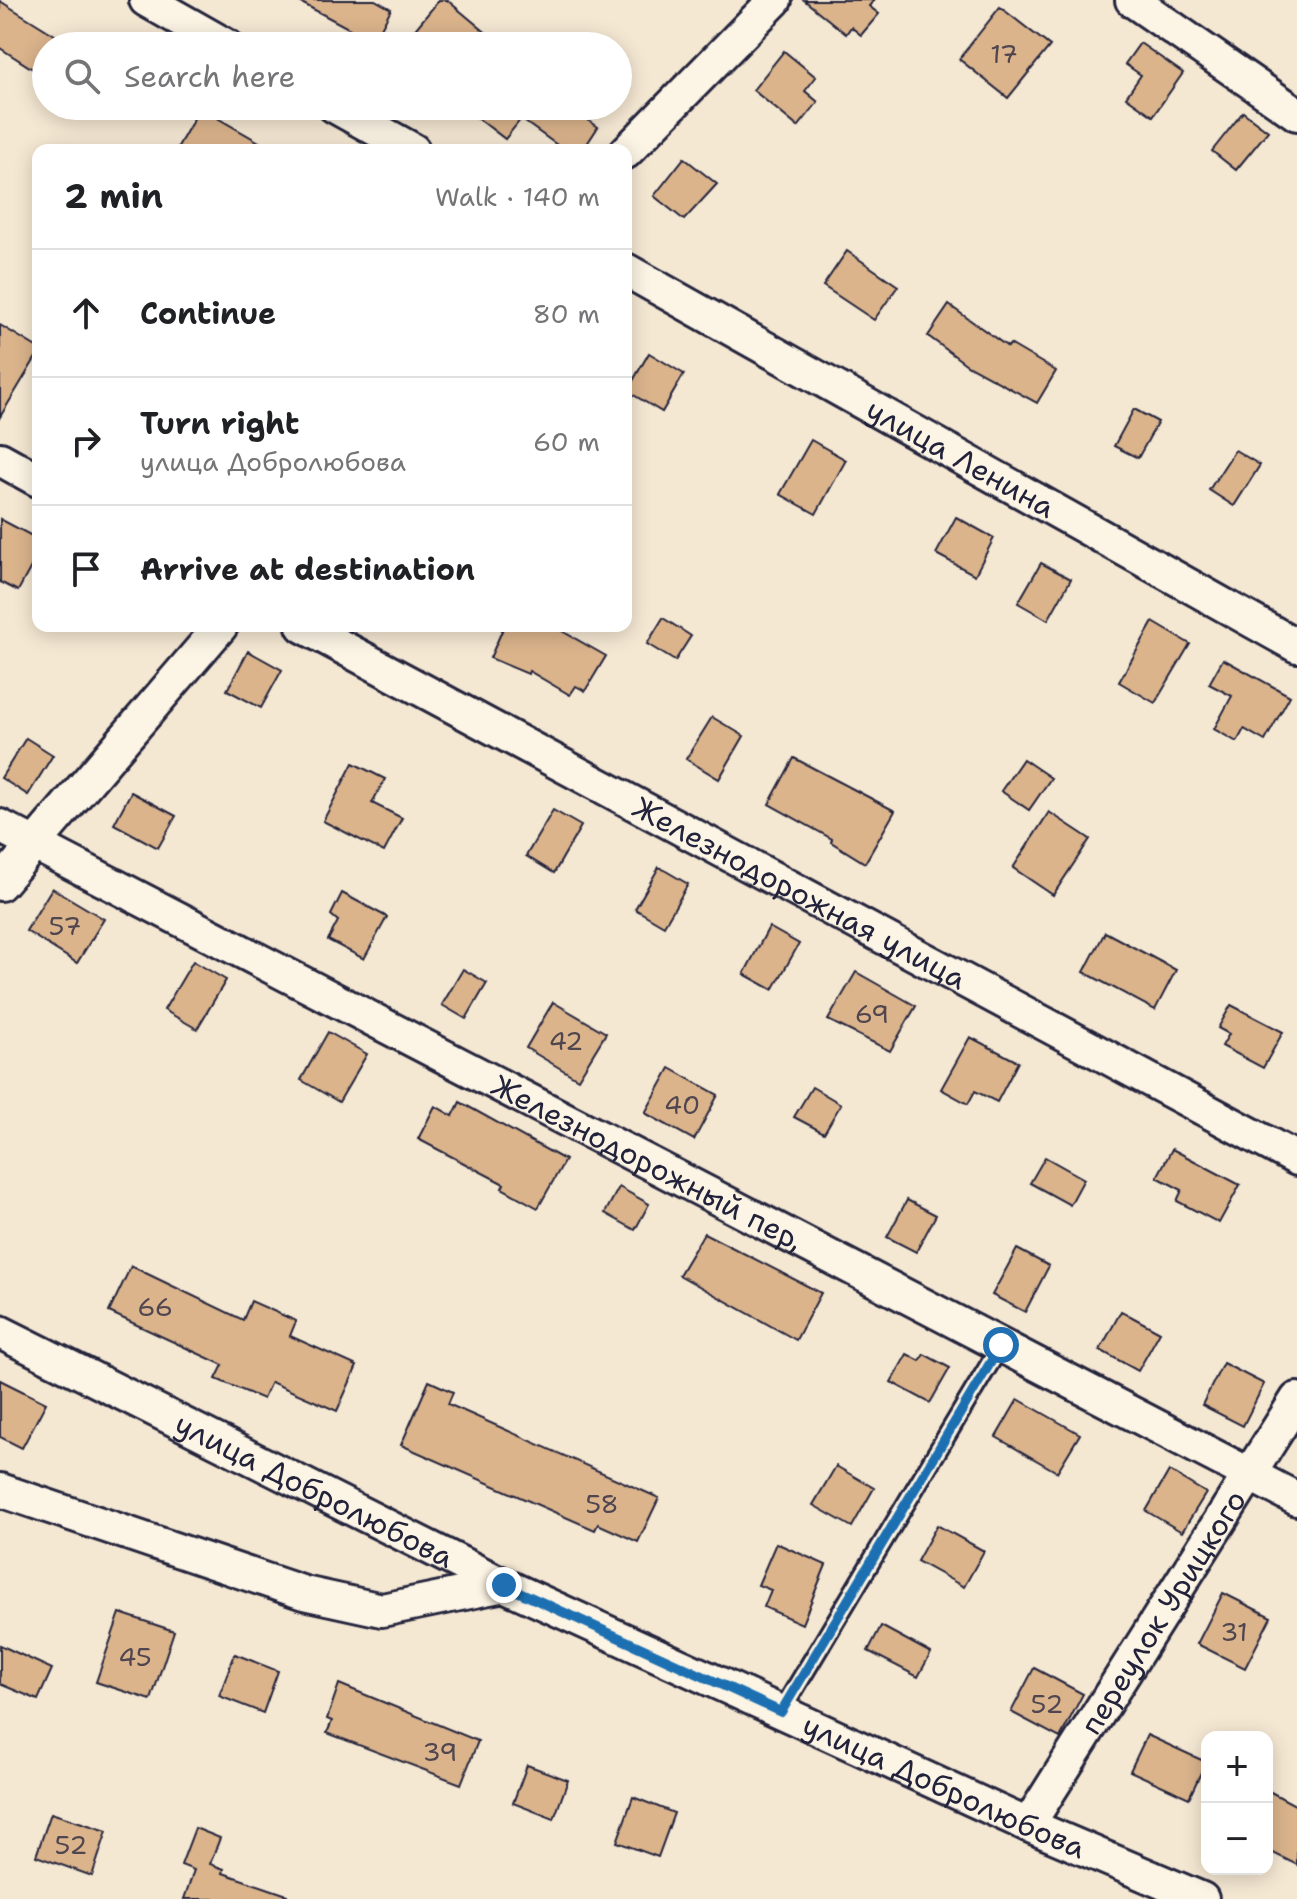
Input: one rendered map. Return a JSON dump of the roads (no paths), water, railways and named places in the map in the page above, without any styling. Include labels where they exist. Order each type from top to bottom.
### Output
[{"type":"street","points":[[146,0],[202,32]]},
{"type":"street","points":[[632,146],[775,0]]},
{"type":"street","points":[[1132,0],[1297,114]]},
{"type":"street","points":[[359,120],[402,144]]},
{"type":"street","name":"улица Ленина","points":[[632,273],[1297,646]]},
{"type":"street","points":[[0,459],[32,477]]},
{"type":"street","points":[[0,884],[31,843],[216,632]]},
{"type":"street","name":"Железнодорожная улица","points":[[314,632],[1297,1159]]},
{"type":"street","name":"Железнодорожный пер,","points":[[0,826],[1297,1499]]},
{"type":"street","name":"улица Добролюбова","points":[[0,1332],[504,1585],[1028,1825],[1202,1899]]},
{"type":"street","name":"переулок Урицкого","points":[[1028,1825],[1252,1475],[1297,1399]]},
{"type":"street","points":[[0,1490],[304,1593],[382,1610],[504,1585]]},
{"type":"lane","points":[[781,1712],[1001,1345]]}]
